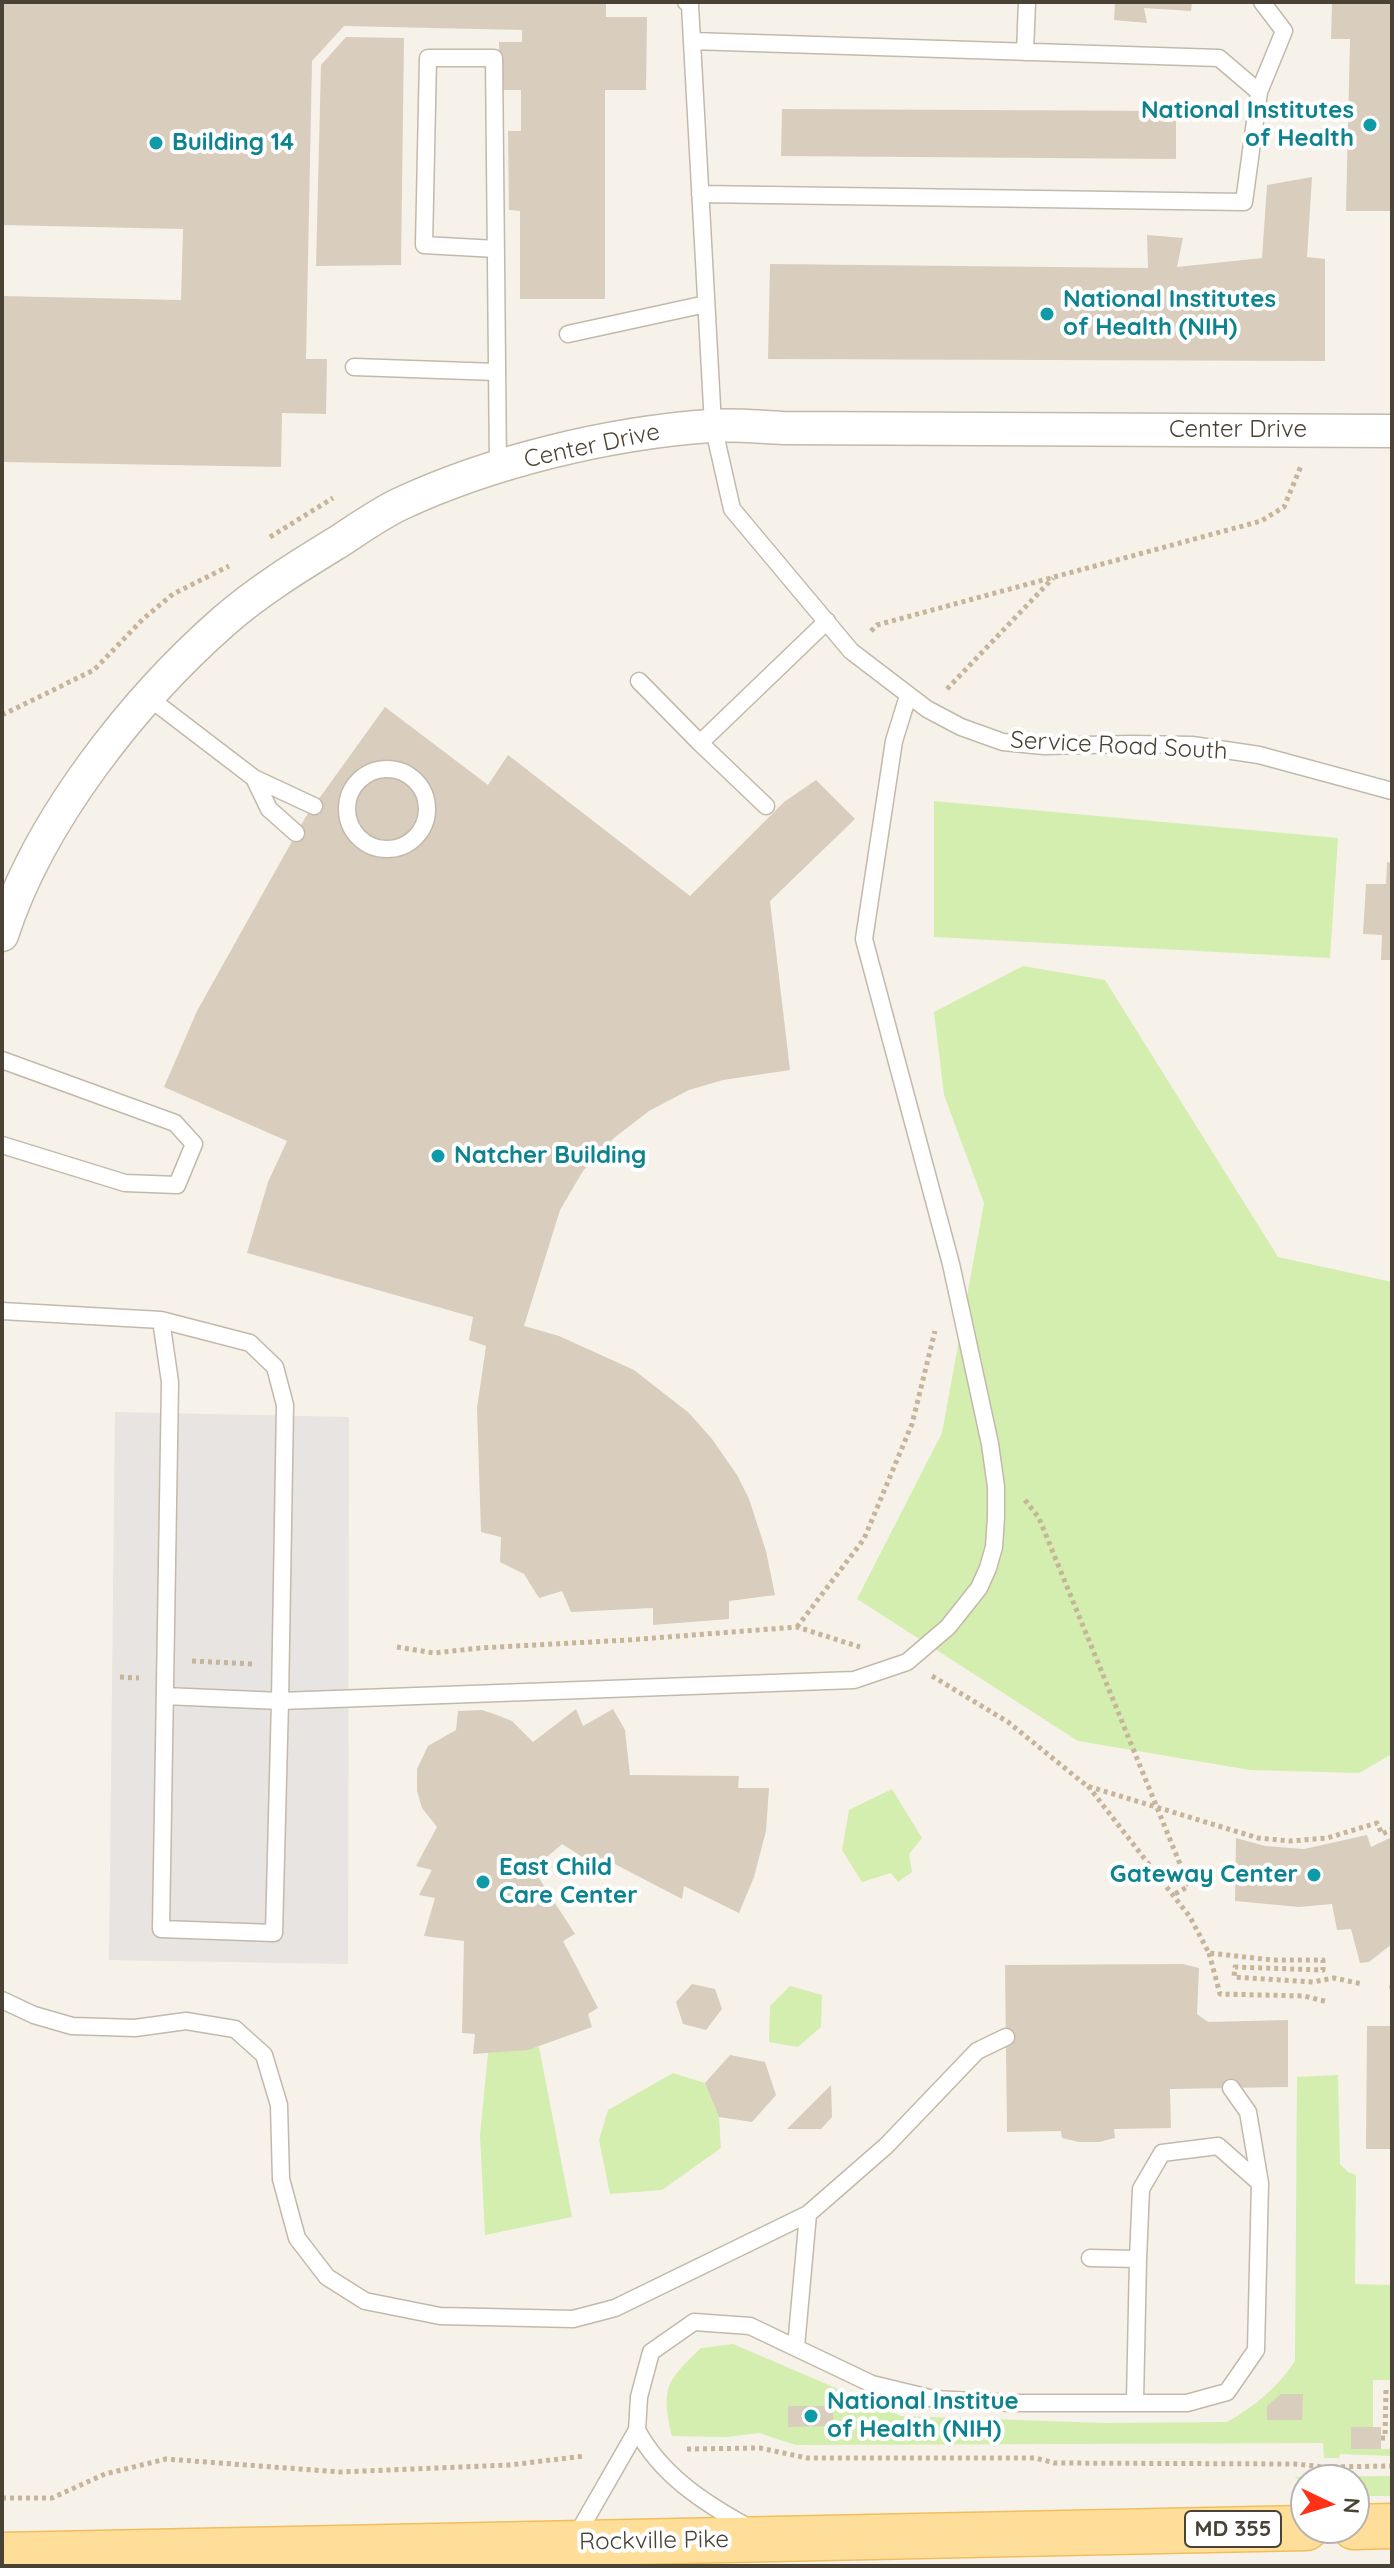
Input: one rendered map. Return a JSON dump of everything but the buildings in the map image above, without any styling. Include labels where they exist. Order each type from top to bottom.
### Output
[{"type":"main road","points":[[1370,2527],[1392,2526]]},
{"type":"main road","name":"Rockville Pike","points":[[2,2555],[1290,2528]]},
{"type":"street","name":"Center Drive","points":[[2,935],[10,910],[54,824],[105,749],[148,697],[224,621],[288,573],[399,504],[498,466],[632,434],[713,425],[1392,431]]},
{"type":"lane","name":"Service Road South","points":[[686,2],[690,5],[713,425],[732,509],[851,651],[927,709],[961,727],[1003,742],[1044,746],[1192,745],[1259,755],[1392,791]]},
{"type":"lane","points":[[1025,52],[1027,2]]},
{"type":"lane","points":[[700,194],[1244,202],[1259,92],[1284,31],[1262,2]]},
{"type":"lane","points":[[692,41],[1219,58],[1259,92]]},
{"type":"lane","points":[[496,249],[424,245],[428,58],[494,58],[496,249],[498,466]]},
{"type":"lane","points":[[568,334],[706,304]]},
{"type":"lane","points":[[354,367],[497,372]]},
{"type":"lane","points":[[700,743],[827,621]]},
{"type":"lane","points":[[639,681],[766,806]]},
{"type":"lane","points":[[165,1696],[280,1701],[854,1680],[907,1662],[948,1627],[979,1588],[994,1547],[994,1473],[951,1264],[864,939],[894,741],[908,696]]},
{"type":"lane","points":[[148,697],[254,778],[314,806]]},
{"type":"lane","points":[[378,768],[405,772],[416,780],[424,792],[427,806],[421,831],[402,847],[390,849],[366,844],[355,834],[349,822],[346,809],[349,795],[356,783],[378,768]]},
{"type":"lane","points":[[254,778],[269,809],[296,833]]},
{"type":"lane","points":[[2,1060],[175,1123],[194,1144],[177,1185],[125,1183],[2,1145]]},
{"type":"lane","points":[[2,1311],[161,1320],[250,1343],[275,1367],[285,1405],[274,1933],[161,1929],[170,1382],[161,1320]]},
{"type":"lane","points":[[2,2000],[34,2015],[72,2026],[135,2028],[186,2021],[235,2029],[264,2055],[279,2105],[281,2179],[297,2238],[327,2277],[365,2301],[440,2316],[573,2319],[615,2308],[808,2214],[886,2146],[977,2051],[1006,2037]]},
{"type":"lane","points":[[573,2543],[637,2430],[639,2397],[651,2352],[694,2322],[750,2326],[872,2384],[934,2399],[1012,2403],[1187,2403],[1227,2392],[1256,2350],[1260,2183],[1248,2112],[1231,2088]]},
{"type":"lane","points":[[1135,2401],[1141,2189],[1162,2153],[1218,2146],[1260,2183]]},
{"type":"lane","points":[[796,2347],[808,2214]]},
{"type":"lane","points":[[1090,2258],[1138,2259]]},
{"type":"lane","points":[[637,2430],[648,2452],[699,2500],[767,2539]]},
{"type":"path","points":[[851,651],[877,625],[1261,521],[1284,507],[1317,431]]},
{"type":"path","points":[[927,709],[1054,577]]},
{"type":"path","points":[[797,1627],[864,1539],[912,1424],[951,1264]]},
{"type":"path","points":[[1024,1499],[1039,1518],[1189,1886],[1173,1895]]},
{"type":"path","points":[[397,1647],[434,1653],[797,1627],[907,1662],[1008,1722],[1087,1786],[1190,1917],[1209,1953],[1220,1994],[1304,1996],[1328,2002]]},
{"type":"path","points":[[187,1661],[255,1664]]},
{"type":"path","points":[[1087,1786],[1258,1838],[1290,1841],[1327,1838],[1377,1823],[1382,1834],[1392,1829]]},
{"type":"path","points":[[1209,1953],[1272,1960],[1323,1960],[1323,1970],[1235,1967],[1234,1977],[1313,1982],[1334,1978],[1362,1984]]},
{"type":"path","points":[[1381,2438],[1385,2438],[1386,2390],[1392,2390]]},
{"type":"path","points":[[684,2449],[760,2448],[807,2458],[1035,2458],[1055,2463],[1392,2466]]},
{"type":"path","points":[[2,2498],[52,2498],[105,2474],[166,2459],[340,2472],[509,2465],[585,2456]]},
{"type":"green space","points":[[934,801],[1338,838],[1330,958],[934,937]]},
{"type":"green space","points":[[1023,966],[1105,980],[1278,1257],[1392,1282],[1392,1754],[1359,1773],[1250,1770],[1078,1741],[857,1599],[942,1433],[984,1203],[944,1095],[934,1012]]},
{"type":"green space","points":[[892,1789],[922,1838],[909,1854],[912,1872],[898,1882],[891,1873],[862,1882],[842,1850],[849,1810]]},
{"type":"green space","points":[[790,1986],[822,1995],[821,2027],[798,2047],[769,2042],[770,2006]]},
{"type":"green space","points":[[539,2047],[572,2217],[485,2235],[480,2136],[488,2053]]},
{"type":"green space","points":[[673,2073],[705,2083],[719,2117],[721,2148],[662,2190],[610,2194],[599,2140],[608,2110]]},
{"type":"green space","points":[[1338,2075],[1340,2164],[1356,2175],[1355,2284],[1392,2285],[1392,2380],[1373,2380],[1373,2428],[1352,2449],[1392,2449],[1392,2456],[1340,2454],[1339,2458],[1324,2458],[1323,2443],[796,2445],[759,2433],[727,2437],[672,2436],[667,2396],[674,2378],[701,2348],[733,2344],[901,2416],[1105,2423],[1227,2422],[1265,2396],[1295,2361],[1297,2077]]},
{"type":"green space","points":[[1370,2476],[1392,2476],[1392,2496],[1370,2496]]},
{"type":"shaded area","points":[[115,1412],[349,1417],[348,1964],[109,1960]]},
{"type":"place","name":"National Institutes of Health","points":[[1370,125]]},
{"type":"place","name":"Building 14","points":[[156,143]]},
{"type":"place","name":"National Institutes of Health (NIH)","points":[[1047,314]]},
{"type":"place","name":"Natcher Building","points":[[438,1156]]},
{"type":"place","name":"Gateway Center","points":[[1314,1875]]},
{"type":"place","name":"East Child Care Center","points":[[483,1882]]},
{"type":"place","name":"National Institue of Health (NIH)","points":[[811,2416]]}]
